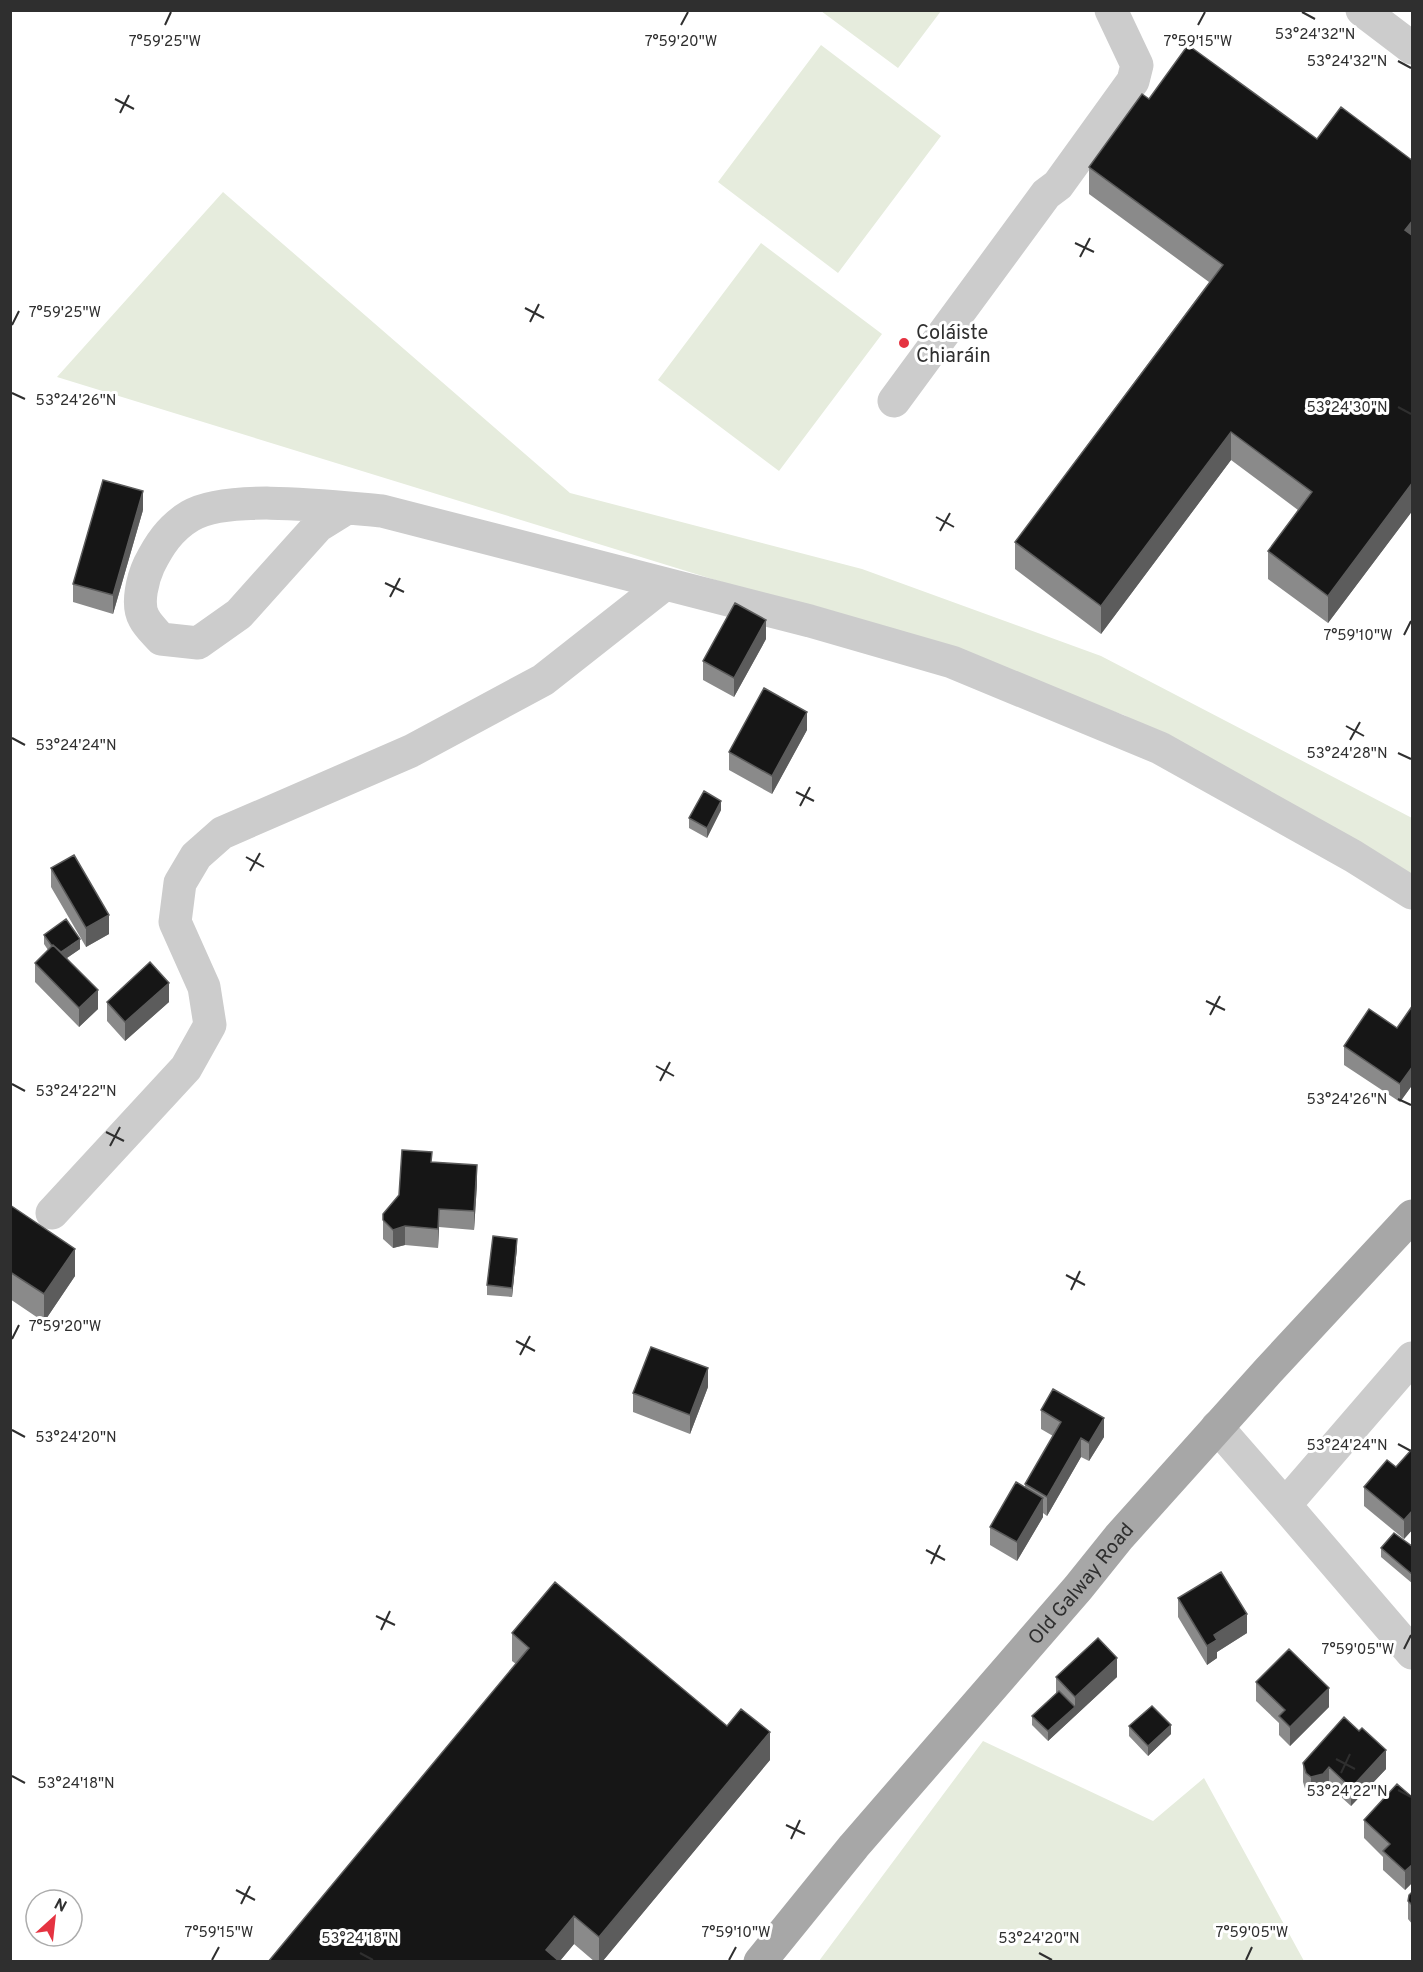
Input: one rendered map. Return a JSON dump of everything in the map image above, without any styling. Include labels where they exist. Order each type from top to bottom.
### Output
[{"type":"main road","name":"Old Galway Road","points":[[760,1962],[854,1846],[1119,1538],[1217,1427],[1413,1216]]},
{"type":"street","points":[[894,401],[1046,194],[1058,185],[1133,81],[1137,65],[1111,10]]},
{"type":"street","points":[[1362,10],[1413,48]]},
{"type":"street","points":[[347,508],[318,526],[239,614],[198,643],[162,639],[142,616],[142,580],[160,541],[190,516],[219,506],[289,504],[347,508],[382,511],[810,621],[952,662],[1160,748],[1353,856],[1413,893]]},
{"type":"street","points":[[52,1214],[186,1068],[210,1025],[204,987],[175,922],[180,883],[196,856],[222,832],[411,751],[543,681],[665,584]]},
{"type":"street","points":[[1285,1504],[1413,1358]]},
{"type":"street","points":[[1217,1427],[1413,1653]]},
{"type":"green space","points":[[821,11],[941,11],[898,68]]},
{"type":"green space","points":[[821,45],[941,136],[838,273],[718,182]]},
{"type":"green space","points":[[223,192],[570,493],[862,569],[1101,656],[1412,818],[1412,882],[1124,715],[826,614],[57,377]]},
{"type":"green space","points":[[761,243],[882,334],[779,471],[658,380]]},
{"type":"green space","points":[[983,1741],[1153,1821],[1204,1778],[1304,1961],[819,1961]]},
{"type":"building","points":[[1188,45],[1317,139],[1341,107],[1413,161],[1413,220],[1405,230],[1413,236],[1413,482],[1328,596],[1268,551],[1312,492],[1231,432],[1101,606],[1015,542],[1223,265],[1089,167],[1142,94],[1149,99]]},
{"type":"building","points":[[103,480],[143,491],[113,595],[73,584]]},
{"type":"building","points":[[735,603],[766,620],[734,678],[703,661]]},
{"type":"building","points":[[764,688],[807,712],[772,776],[729,752]]},
{"type":"building","points":[[704,791],[721,801],[707,828],[689,818]]},
{"type":"building","points":[[74,855],[109,915],[86,928],[51,868]]},
{"type":"building","points":[[66,919],[80,939],[61,952],[52,946],[44,935]]},
{"type":"building","points":[[53,945],[98,990],[79,1008],[35,963]]},
{"type":"building","points":[[150,962],[169,983],[125,1022],[107,1002]]},
{"type":"building","points":[[1413,1005],[1413,1066],[1400,1084],[1344,1046],[1369,1009],[1397,1028]]},
{"type":"building","points":[[402,1150],[432,1152],[431,1162],[477,1165],[474,1211],[439,1209],[438,1229],[405,1226],[393,1230],[383,1220],[383,1214],[399,1195]]},
{"type":"building","points":[[10,1205],[75,1249],[44,1294],[10,1272]]},
{"type":"building","points":[[493,1236],[517,1239],[512,1288],[487,1285]]},
{"type":"building","points":[[651,1347],[708,1368],[690,1415],[633,1393]]},
{"type":"building","points":[[1053,1389],[1104,1418],[1089,1443],[1081,1438],[1047,1497],[1025,1484],[1061,1422],[1041,1410]]},
{"type":"building","points":[[1413,1448],[1413,1510],[1404,1520],[1364,1487],[1387,1460],[1396,1467]]},
{"type":"building","points":[[1016,1482],[1043,1498],[1017,1542],[990,1527]]},
{"type":"building","points":[[1394,1533],[1413,1547],[1413,1575],[1381,1548]]},
{"type":"building","points":[[1221,1572],[1247,1614],[1214,1635],[1217,1640],[1207,1646],[1178,1598]]},
{"type":"building","points":[[555,1582],[727,1726],[741,1709],[770,1732],[599,1937],[574,1916],[546,1950],[560,1962],[268,1962],[529,1648],[512,1633]]},
{"type":"building","points":[[1098,1638],[1117,1658],[1075,1697],[1056,1677]]},
{"type":"building","points":[[1289,1649],[1329,1688],[1290,1727],[1279,1716],[1285,1710],[1256,1682]]},
{"type":"building","points":[[1059,1691],[1075,1707],[1048,1731],[1032,1716]]},
{"type":"building","points":[[1152,1706],[1171,1725],[1148,1746],[1129,1726]]},
{"type":"building","points":[[1344,1717],[1359,1731],[1362,1728],[1386,1750],[1351,1788],[1329,1767],[1323,1774],[1311,1777],[1306,1773],[1303,1763]]},
{"type":"building","points":[[1397,1784],[1413,1796],[1413,1864],[1405,1871],[1383,1851],[1390,1844],[1364,1820]]},
{"type":"building","points":[[1413,1891],[1413,1906],[1408,1901]]},
{"type":"place","name":"Coláiste Chiaráin","points":[[904,343]]}]
